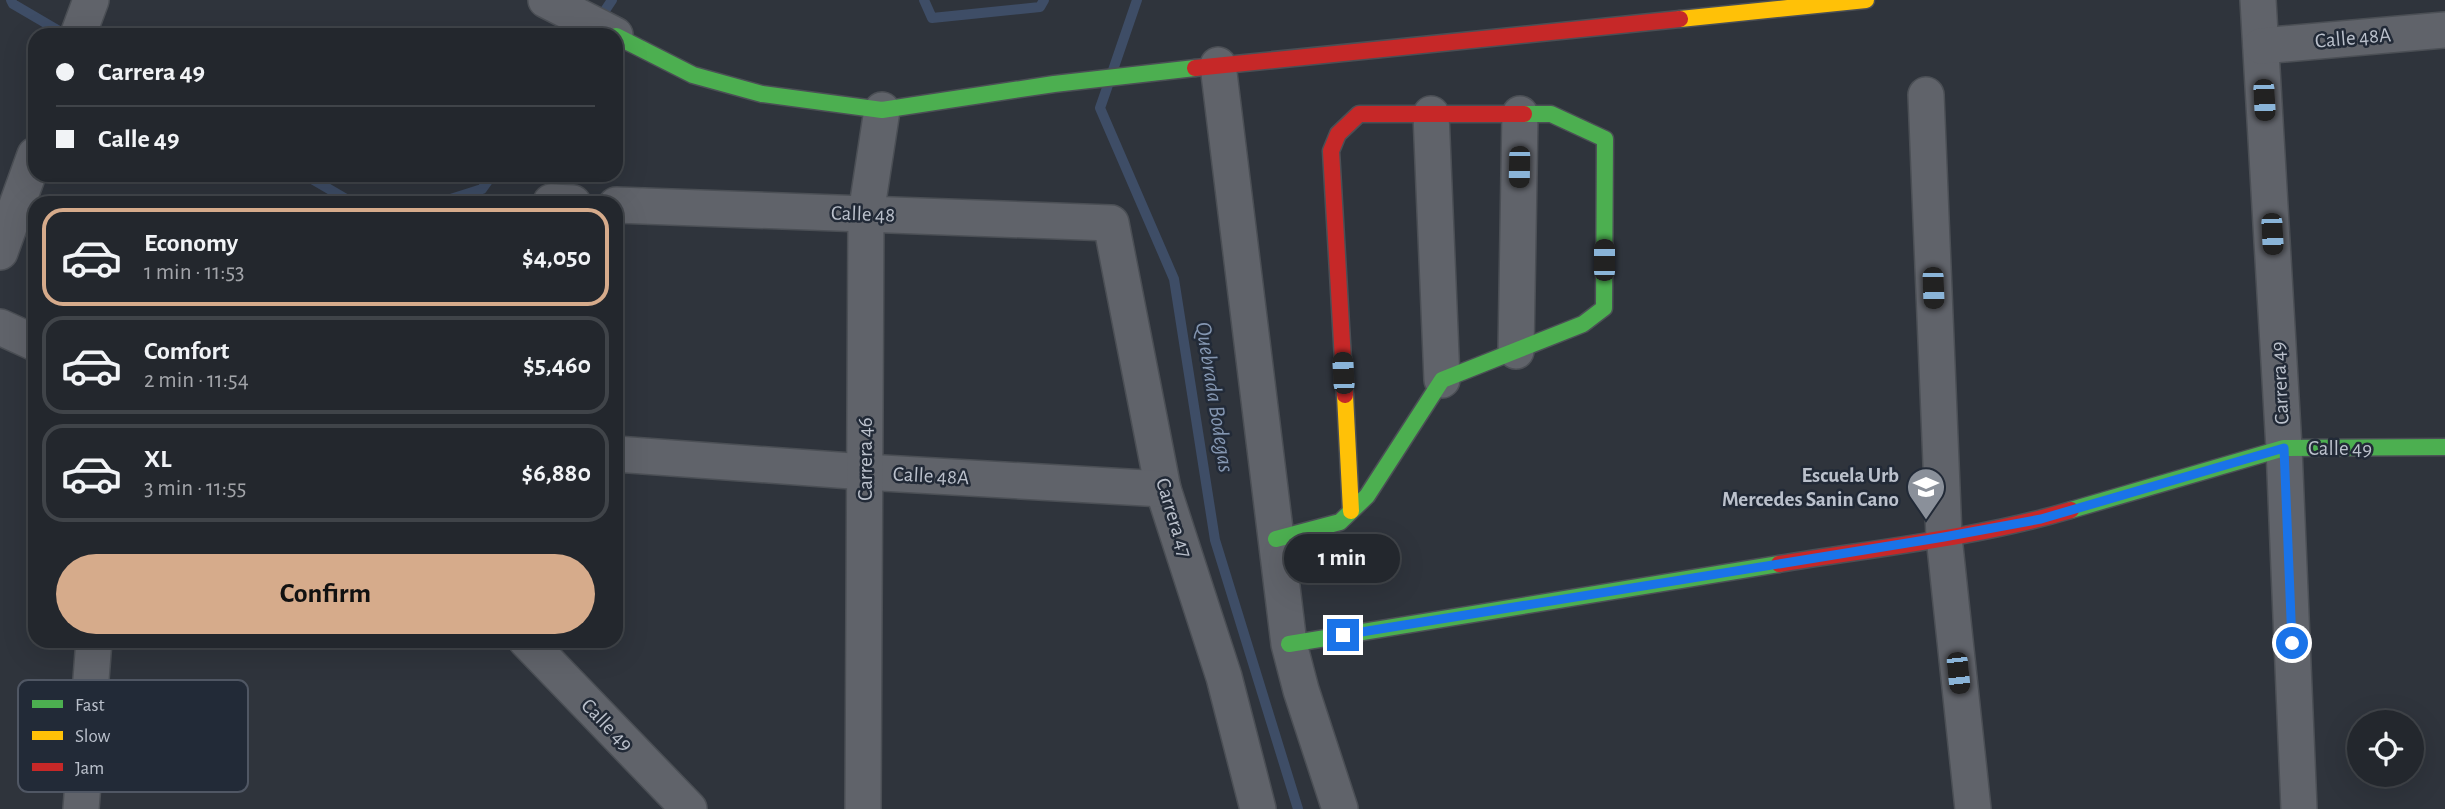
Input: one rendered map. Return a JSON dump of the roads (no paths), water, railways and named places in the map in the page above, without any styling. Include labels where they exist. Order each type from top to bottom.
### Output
[{"type":"street","points":[[81,28],[91,0]]},
{"type":"street","points":[[546,0],[601,28]]},
{"type":"street","points":[[623,39],[693,75],[762,94],[882,110],[1054,84],[1218,65],[1866,0]]},
{"type":"street","name":"Carrera 49","points":[[2258,0],[2284,448],[2299,809]]},
{"type":"street","name":"Calle 48A","points":[[2261,46],[2445,30]]},
{"type":"street","points":[[1218,65],[1289,644],[1301,690],[1340,809]]},
{"type":"street","points":[[1926,95],[1944,537],[1973,809]]},
{"type":"street","name":"Carrera 46","points":[[863,809],[866,214],[882,110]]},
{"type":"street","points":[[1351,511],[1331,151],[1338,134],[1359,114],[1552,114],[1605,139],[1604,308],[1584,324],[1442,380]]},
{"type":"street","points":[[1276,539],[1340,522],[1367,496],[1442,380],[1430,114]]},
{"type":"street","points":[[1516,351],[1520,114]]},
{"type":"street","points":[[0,252],[28,174]]},
{"type":"street","name":"Calle 48","points":[[623,205],[1111,223]]},
{"type":"street","name":"Carrera 47","points":[[1111,223],[1163,489],[1224,677],[1258,809]]},
{"type":"street","points":[[0,327],[28,340]]},
{"type":"street","name":"Calle 49","points":[[1289,644],[2041,519],[2284,448],[2445,447]]},
{"type":"street","name":"Calle 48A","points":[[623,455],[1163,489]]},
{"type":"street","points":[[91,680],[93,648]]},
{"type":"street","name":"Calle 49","points":[[534,648],[689,809]]},
{"type":"waterway","points":[[11,0],[13,4],[54,28]]},
{"type":"waterway","points":[[598,21],[612,0]]},
{"type":"waterway","name":"Quebrada Bodegas","points":[[924,0],[932,18],[1040,7],[1044,0]]},
{"type":"waterway","name":"Quebrada Bodegas","points":[[1113,70],[1137,0]]},
{"type":"waterway","name":"Quebrada Bodegas","points":[[1108,85],[1100,108],[1174,279],[1215,540],[1298,809]]},
{"type":"waterway","points":[[317,182],[341,196]]},
{"type":"waterway","points":[[460,196],[482,189],[487,182]]},
{"type":"place","name":"Escuela Urb Mercedes Sanin Cano","points":[[1926,521]]}]
